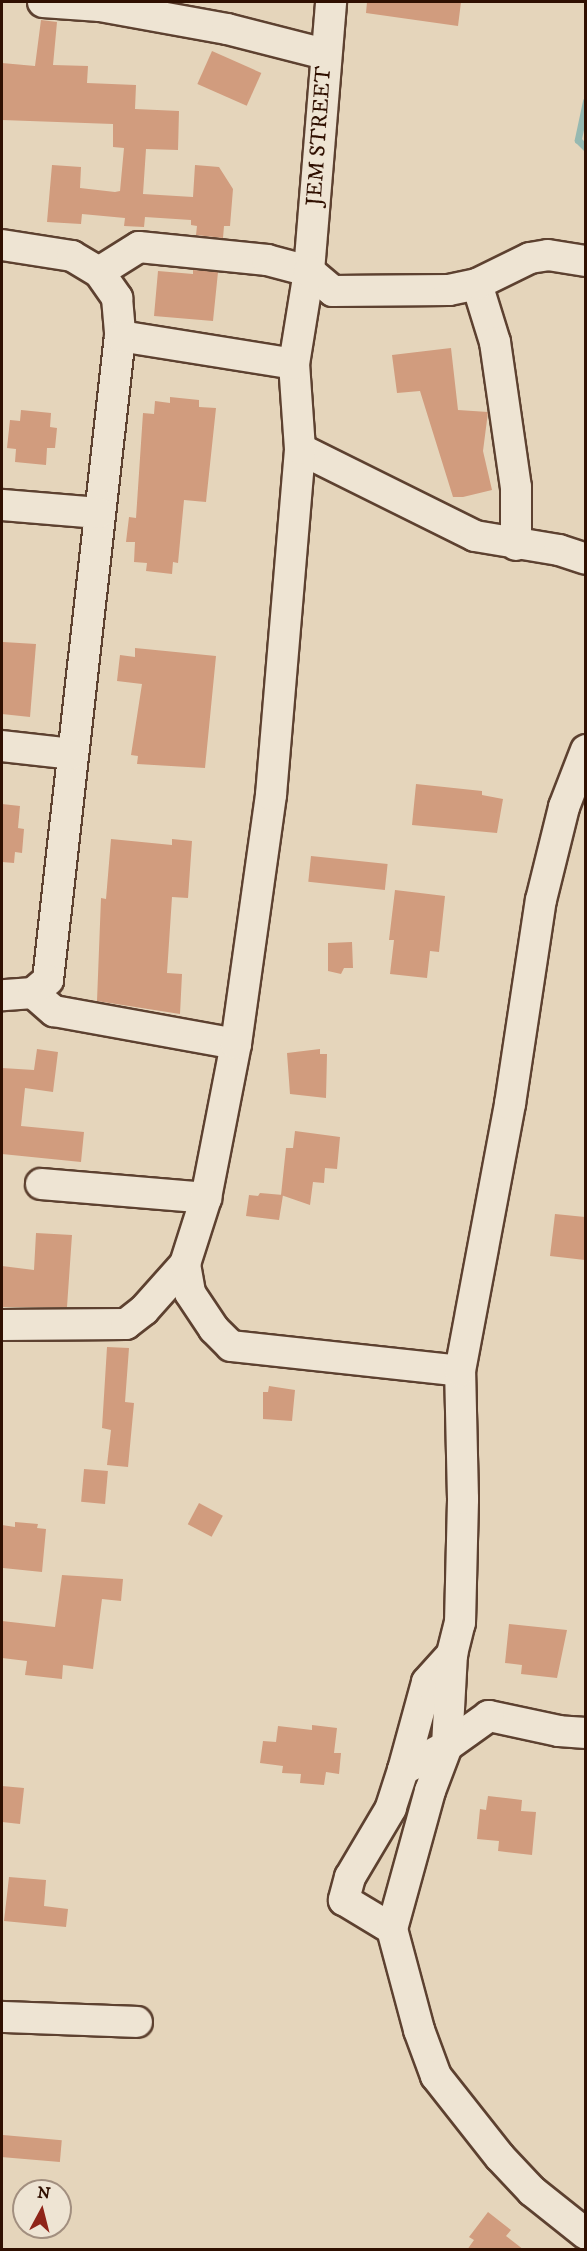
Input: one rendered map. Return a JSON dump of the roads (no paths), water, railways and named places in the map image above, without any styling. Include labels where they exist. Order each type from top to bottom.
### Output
[{"type":"street","points":[[43,2],[101,4],[250,34],[325,54]]},
{"type":"street","name":"JEM STREET","points":[[185,1264],[206,1198],[236,1044],[271,795],[300,449],[294,364],[309,271],[331,2]]},
{"type":"street","points":[[2,245],[72,256],[99,272],[117,298],[120,336],[48,980],[33,993],[2,995]]},
{"type":"street","points":[[99,272],[139,248],[267,260],[309,271],[333,291],[351,293],[448,290],[477,284],[530,258],[548,255],[585,261]]},
{"type":"street","points":[[477,284],[495,342],[516,487],[516,545]]},
{"type":"street","points":[[120,336],[294,364]]},
{"type":"street","points":[[300,449],[475,536],[516,545],[559,550],[585,559]]},
{"type":"street","points":[[2,505],[99,513]]},
{"type":"street","points":[[2,746],[73,754]]},
{"type":"street","points":[[585,750],[564,807],[541,900],[510,1104],[460,1371],[463,1500],[460,1623],[452,1654],[447,1746],[430,1791],[392,1929],[419,2030],[436,2076],[500,2157],[532,2191],[585,2234]]},
{"type":"street","points":[[33,993],[54,1011],[236,1044]]},
{"type":"street","points":[[41,1184],[206,1198]]},
{"type":"street","points":[[185,1264],[190,1293],[214,1329],[231,1346],[460,1371]]},
{"type":"street","points":[[2,1325],[126,1323],[144,1310],[185,1264]]},
{"type":"street","points":[[392,1929],[345,1900],[345,1889],[391,1808],[404,1770],[427,1682],[452,1654]]},
{"type":"street","points":[[404,1770],[447,1746],[489,1716],[559,1731],[585,1733]]},
{"type":"street","points":[[2,2017],[137,2022]]},
{"type":"waterway","points":[[586,101],[578,140],[586,148]]}]
